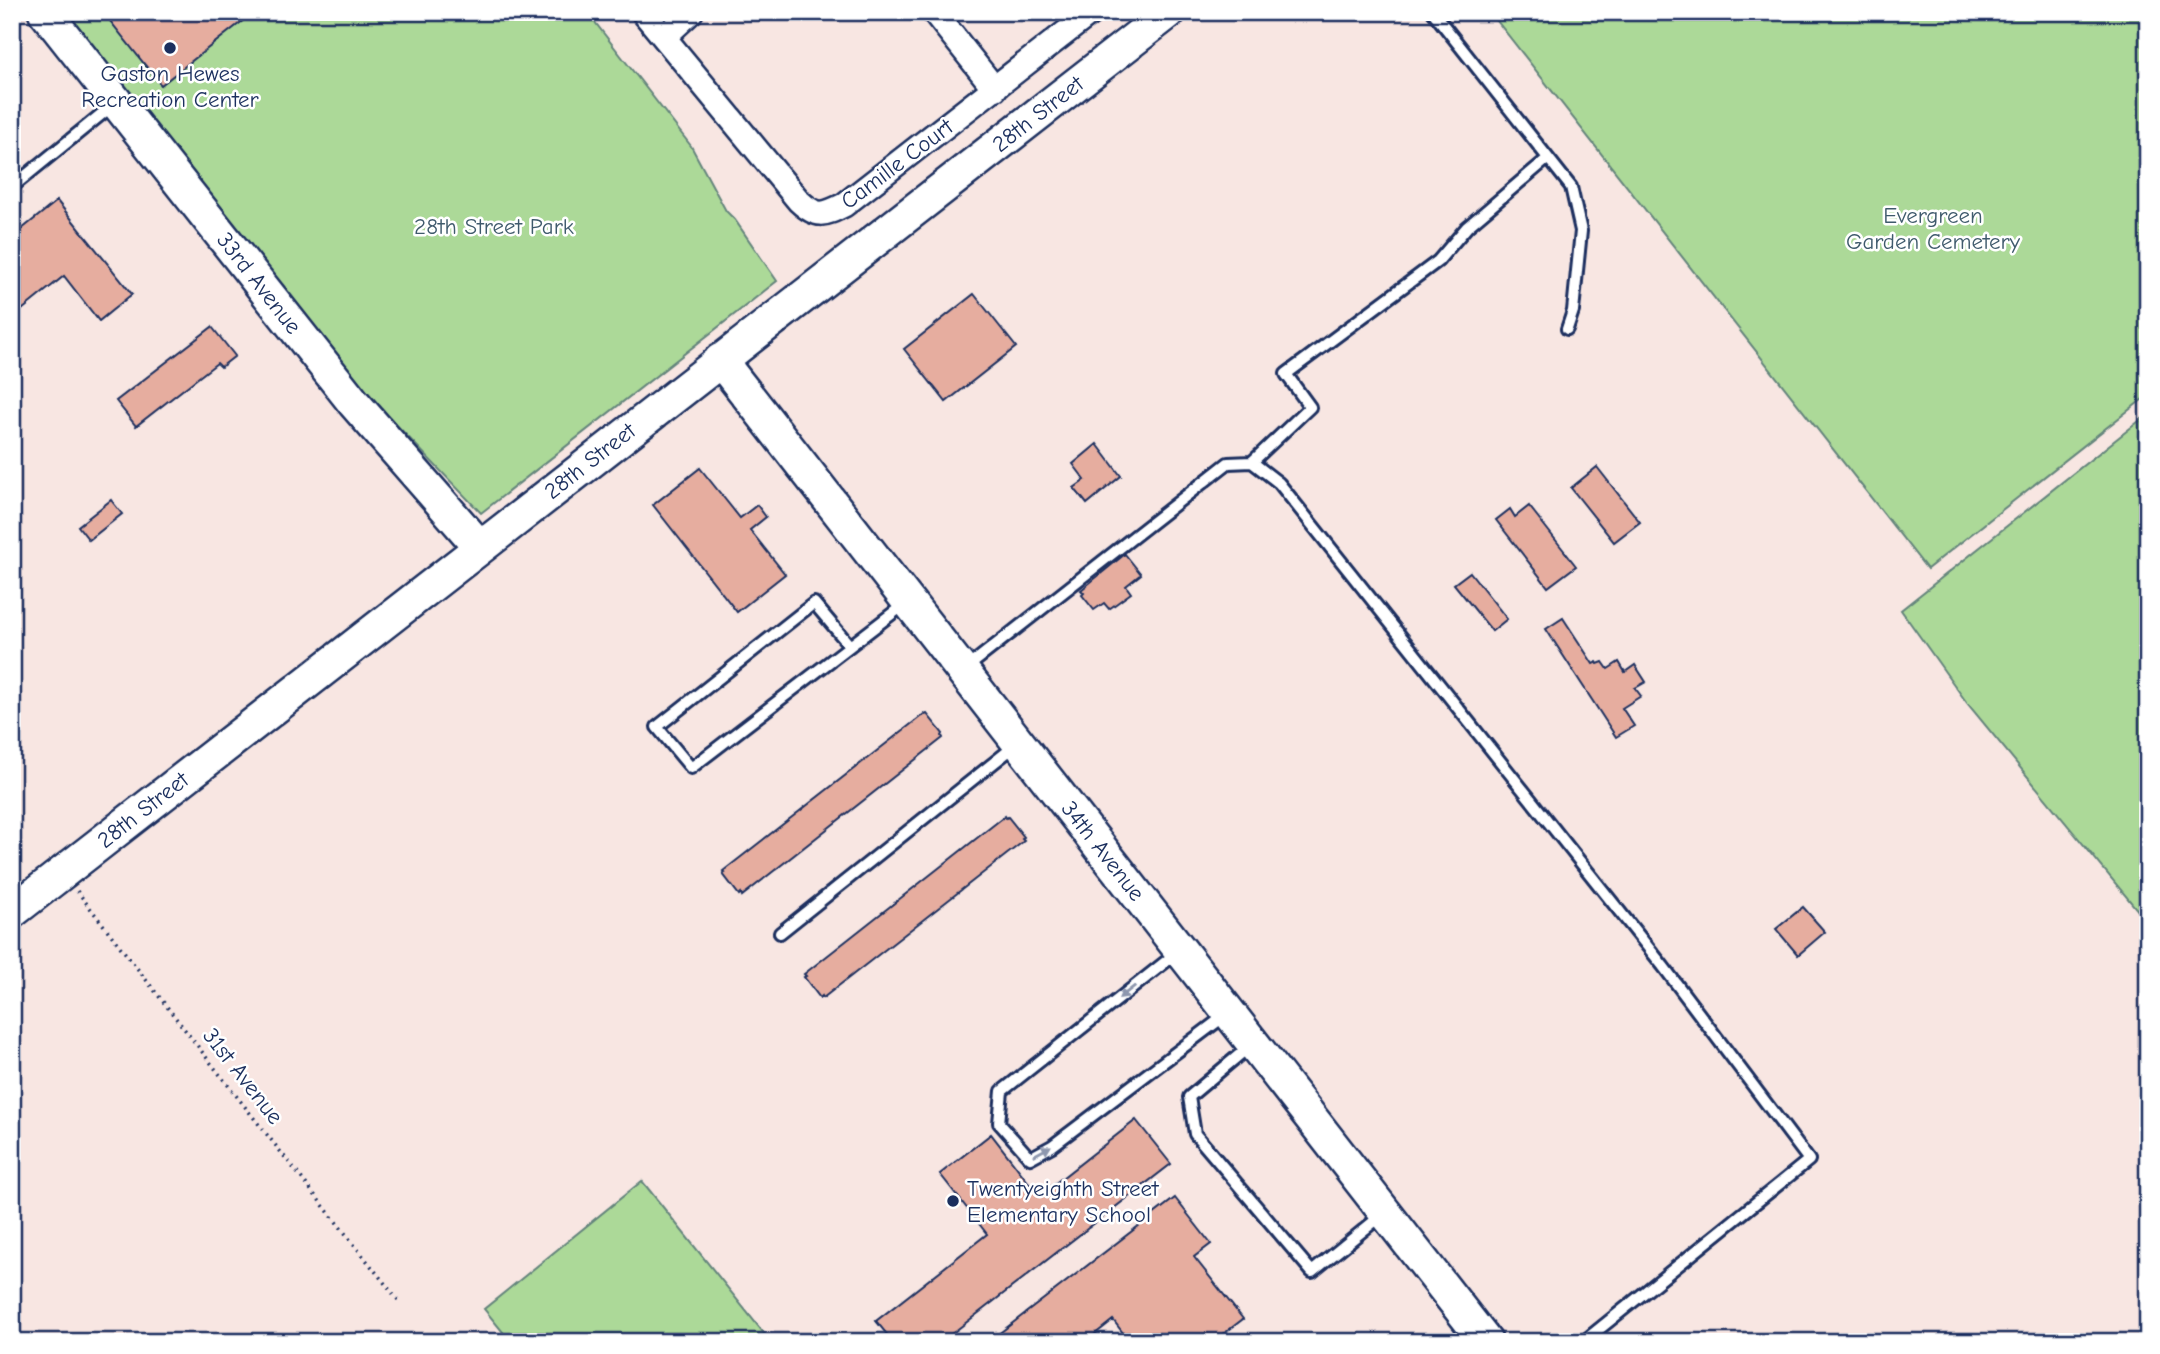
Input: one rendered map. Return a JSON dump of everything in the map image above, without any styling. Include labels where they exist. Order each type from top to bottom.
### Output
[{"type":"street","name":"33rd Avenue","points":[[45,12],[354,403],[480,547]]},
{"type":"street","name":"Camille Court","points":[[643,12],[799,201],[810,212],[826,214],[844,205],[1091,12]]},
{"type":"street","points":[[664,37],[691,12]]},
{"type":"street","points":[[934,12],[995,89]]},
{"type":"street","name":"28th Street","points":[[12,912],[1169,12]]},
{"type":"street","name":"34th Avenue","points":[[720,360],[1486,1342]]},
{"type":"lane","points":[[1433,12],[1570,187],[1581,232],[1573,311],[1566,329]]},
{"type":"lane","points":[[12,187],[116,103]]},
{"type":"lane","points":[[1252,462],[1310,407],[1286,374],[1438,261],[1467,227],[1547,159]]},
{"type":"lane","points":[[963,671],[1228,463],[1252,462],[1279,483],[1663,966],[1809,1160],[1583,1342]]},
{"type":"lane","points":[[850,646],[814,603],[657,727],[691,768],[850,646],[908,601]]},
{"type":"lane","points":[[780,933],[1019,743]]},
{"type":"lane","points":[[1181,950],[1002,1091],[999,1124],[1030,1158],[1052,1146],[1229,1013]]},
{"type":"lane","points":[[1253,1043],[1189,1097],[1195,1135],[1312,1272],[1385,1213]]},
{"type":"path","name":"31st Avenue","points":[[63,873],[229,1088],[398,1300]]},
{"type":"green space","name":"28th Street Park","points":[[59,12],[587,12],[691,146],[726,211],[777,281],[481,513],[365,392]]},
{"type":"green space","name":"Evergreen Garden Cemetery","points":[[1490,12],[2148,12],[2148,395],[1927,569]]},
{"type":"green space","points":[[2148,414],[2148,923],[1967,703],[1901,610]]},
{"type":"green space","points":[[642,1181],[771,1342],[511,1342],[484,1309]]},
{"type":"building","name":"Gaston Hewes Recreation Center","points":[[103,12],[254,12],[161,85]]},
{"type":"building","points":[[57,201],[132,294],[99,321],[64,276],[12,318],[12,237]]},
{"type":"building","points":[[974,294],[1016,347],[946,402],[904,349]]},
{"type":"building","points":[[212,327],[235,356],[221,367],[217,363],[136,426],[116,401]]},
{"type":"building","points":[[1097,444],[1121,476],[1087,504],[1074,488],[1085,480],[1073,464]]},
{"type":"building","points":[[1597,467],[1640,522],[1614,542],[1571,488]]},
{"type":"building","points":[[700,468],[740,518],[757,505],[766,517],[750,530],[785,574],[737,612],[653,505]]},
{"type":"building","points":[[111,500],[122,514],[89,540],[78,526]]},
{"type":"building","points":[[1529,506],[1576,566],[1548,587],[1496,520],[1510,509],[1515,517]]},
{"type":"building","points":[[1125,554],[1141,574],[1126,586],[1131,593],[1109,609],[1104,603],[1094,610],[1081,590]]},
{"type":"building","points":[[1470,572],[1507,619],[1492,631],[1454,584]]},
{"type":"building","points":[[1563,618],[1593,664],[1603,662],[1608,669],[1619,662],[1625,672],[1635,665],[1646,682],[1635,688],[1641,696],[1622,708],[1634,726],[1616,737],[1546,629]]},
{"type":"building","points":[[927,714],[943,734],[943,738],[742,896],[741,893],[739,895],[723,871]]},
{"type":"building","points":[[1005,816],[1024,837],[1024,841],[820,998],[804,974]]},
{"type":"building","points":[[1803,907],[1825,932],[1798,955],[1776,929]]},
{"type":"building","points":[[1136,1120],[1171,1164],[941,1342],[893,1342],[876,1321],[987,1234],[940,1174],[991,1134],[1039,1196]]},
{"type":"building","points":[[1175,1198],[1211,1244],[1194,1257],[1243,1319],[1213,1342],[1130,1342],[1113,1320],[1085,1342],[988,1342]]},
{"type":"place","name":"Gaston Hewes Recreation Center","points":[[170,48]]},
{"type":"place","name":"Twentyeighth Street Elementary School","points":[[953,1201]]}]
